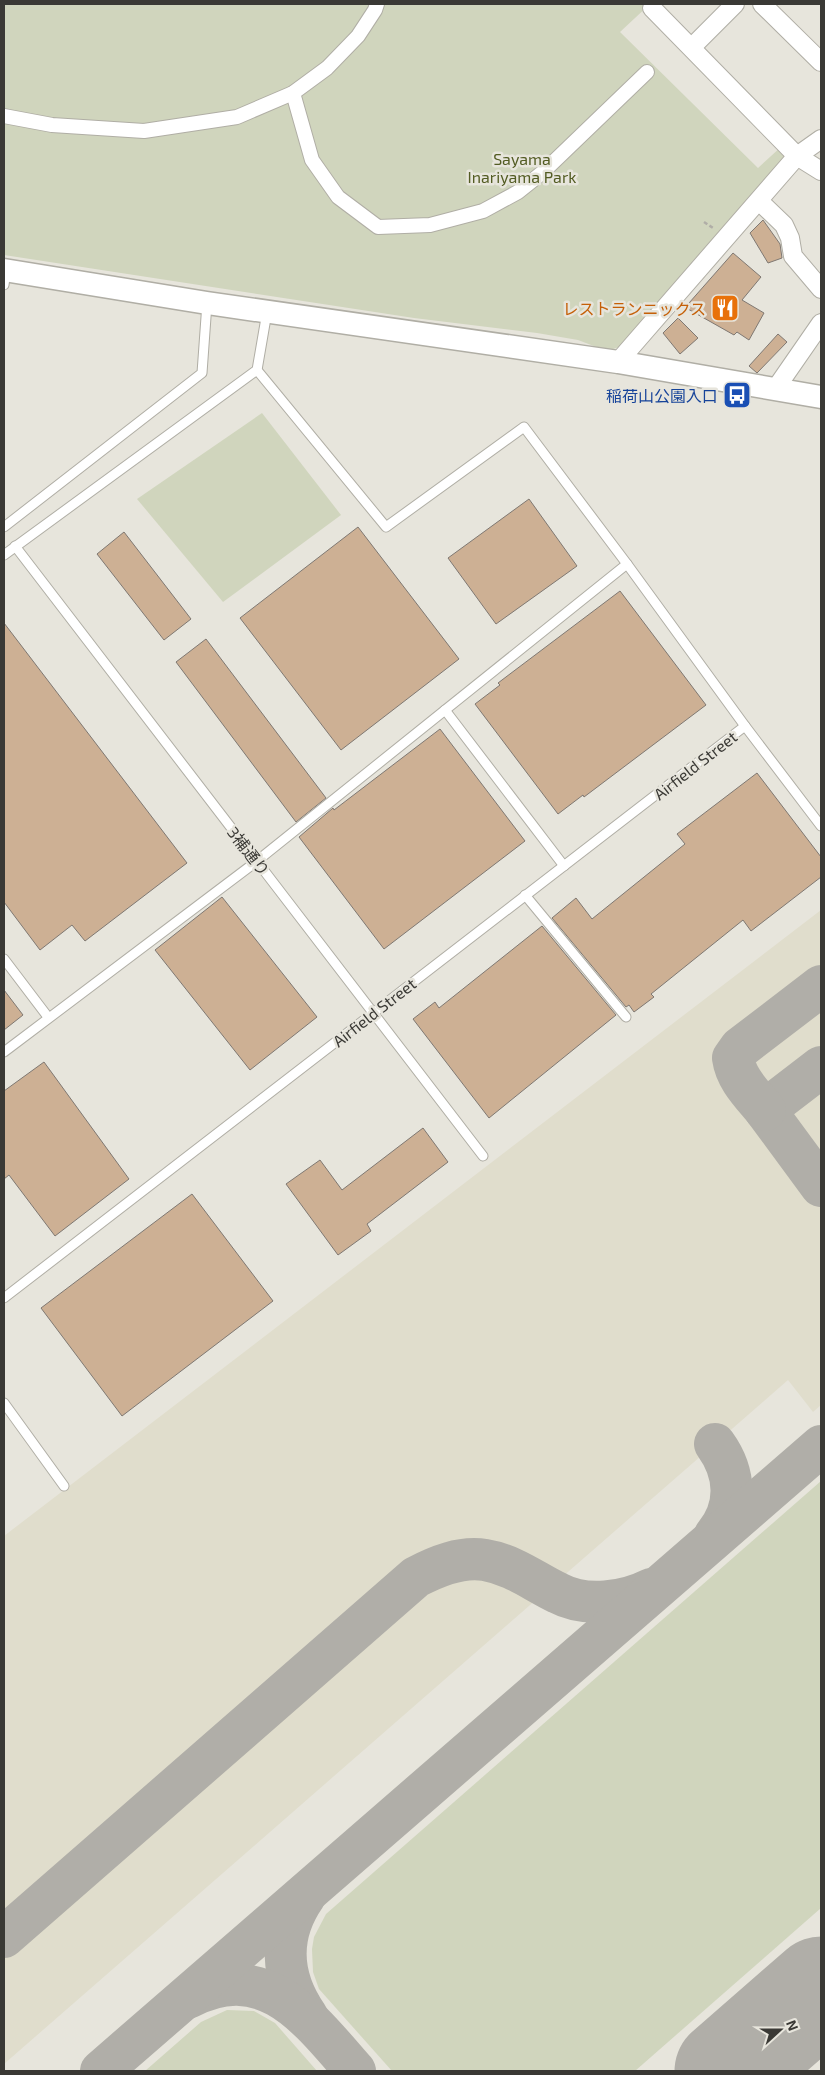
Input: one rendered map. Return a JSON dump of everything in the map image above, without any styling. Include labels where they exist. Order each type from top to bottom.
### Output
[{"type":"street","points":[[4,116],[52,125],[144,131],[237,117],[293,93],[345,52],[367,23],[377,4]]},
{"type":"street","points":[[692,47],[735,4]]},
{"type":"street","points":[[762,4],[819,55]]},
{"type":"street","points":[[652,8],[797,156],[821,171]]},
{"type":"street","points":[[293,93],[312,160],[338,197],[378,227],[430,225],[483,211],[518,192],[544,172],[647,72]]},
{"type":"street","points":[[618,362],[797,156],[821,139]]},
{"type":"street","points":[[759,201],[784,225],[790,238],[793,256],[821,289]]},
{"type":"street","points":[[5,275],[618,362],[821,397]]},
{"type":"street","points":[[776,388],[821,323]]},
{"type":"lane","points":[[4,527],[202,373],[207,303]]},
{"type":"lane","points":[[4,554],[257,370],[267,312]]},
{"type":"lane","points":[[257,370],[386,527],[524,427],[821,826]]},
{"type":"lane","name":"3補通り","points":[[15,546],[483,1156]]},
{"type":"lane","points":[[4,1052],[257,861],[627,564]]},
{"type":"lane","points":[[445,710],[564,866]]},
{"type":"lane","name":"Airfield Street","points":[[4,1298],[745,726]]},
{"type":"lane","points":[[525,896],[626,1017]]},
{"type":"lane","points":[[4,959],[48,1017]]},
{"type":"lane","points":[[4,1403],[64,1486]]},
{"type":"path","points":[[704,222],[716,231]]},
{"type":"shaded area","points":[[821,910],[821,1405],[813,1412],[788,1380],[4,2064],[4,1536]]},
{"type":"green space","name":"Sayama Inariyama Park","points":[[4,4],[650,4],[620,32],[758,168],[782,146],[786,149],[786,162],[622,346],[607,351],[578,340],[537,333],[414,318],[4,255]]},
{"type":"green space","points":[[262,413],[341,515],[223,602],[137,499]]},
{"type":"green space","points":[[821,1481],[821,1908],[635,2071],[392,2071],[319,1989],[313,1972],[312,1949],[314,1937],[326,1914]]},
{"type":"green space","points":[[227,2010],[254,2011],[275,2023],[317,2071],[145,2071],[201,2022]]},
{"type":"building","points":[[763,220],[780,244],[782,258],[768,263],[750,233]]},
{"type":"building","name":"レストランニックス","points":[[733,253],[761,277],[742,300],[764,313],[749,340],[737,332],[734,335],[688,309],[691,305],[689,303]]},
{"type":"building","points":[[678,318],[698,338],[680,354],[663,333]]},
{"type":"building","points":[[778,334],[787,342],[757,373],[749,366]]},
{"type":"building","points":[[529,499],[577,566],[496,624],[448,558]]},
{"type":"building","points":[[358,527],[459,659],[341,750],[240,618]]},
{"type":"building","points":[[124,532],[191,619],[164,640],[97,554]]},
{"type":"building","points":[[620,591],[706,705],[584,797],[583,795],[558,814],[475,704],[500,685],[498,683]]},
{"type":"building","points":[[4,623],[187,863],[85,941],[72,925],[40,950],[4,902]]},
{"type":"building","points":[[206,639],[326,798],[296,822],[176,662]]},
{"type":"building","points":[[440,729],[525,841],[384,949],[299,837],[333,808],[334,810]]},
{"type":"building","points":[[757,773],[821,857],[821,877],[751,931],[743,920],[651,994],[654,997],[634,1012],[629,1005],[626,1007],[552,918],[576,898],[592,919],[685,844],[677,834]]},
{"type":"building","points":[[222,897],[317,1017],[250,1070],[155,950]]},
{"type":"building","points":[[542,926],[616,1015],[489,1118],[413,1019],[435,1002],[439,1008]]},
{"type":"building","points":[[4,990],[23,1015],[4,1030]]},
{"type":"building","points":[[44,1062],[129,1179],[55,1236],[9,1175],[4,1179],[4,1091]]},
{"type":"building","points":[[423,1128],[448,1162],[367,1224],[371,1231],[338,1255],[286,1184],[320,1160],[342,1190]]},
{"type":"building","points":[[192,1194],[273,1301],[122,1416],[41,1308]]},
{"type":"taxiway","points":[[765,1110],[737,1073],[733,1058],[740,1048],[821,986]]},
{"type":"taxiway","points":[[821,1067],[765,1110],[821,1186]]},
{"type":"taxiway","points":[[715,1444],[727,1467],[730,1478],[731,1502],[728,1513],[715,1535]]},
{"type":"taxiway","points":[[101,2071],[821,1446]]},
{"type":"taxiway","points":[[4,1937],[416,1577],[449,1563],[476,1559],[495,1562],[569,1598],[581,1601],[605,1602],[618,1600],[641,1594],[651,1589]]},
{"type":"taxiway","points":[[305,1896],[290,1926],[286,1956],[287,1971],[292,1986],[307,2016]]},
{"type":"taxiway","points":[[188,1998],[216,1987],[241,1985],[263,1990],[284,2000],[303,2015],[321,2032],[355,2071]]},
{"type":"runway","points":[[727,2071],[821,1989]]},
{"type":"place","name":"レストランニックス","points":[[725,308]]},
{"type":"place","name":"稲荷山公園入口","points":[[737,395]]}]
